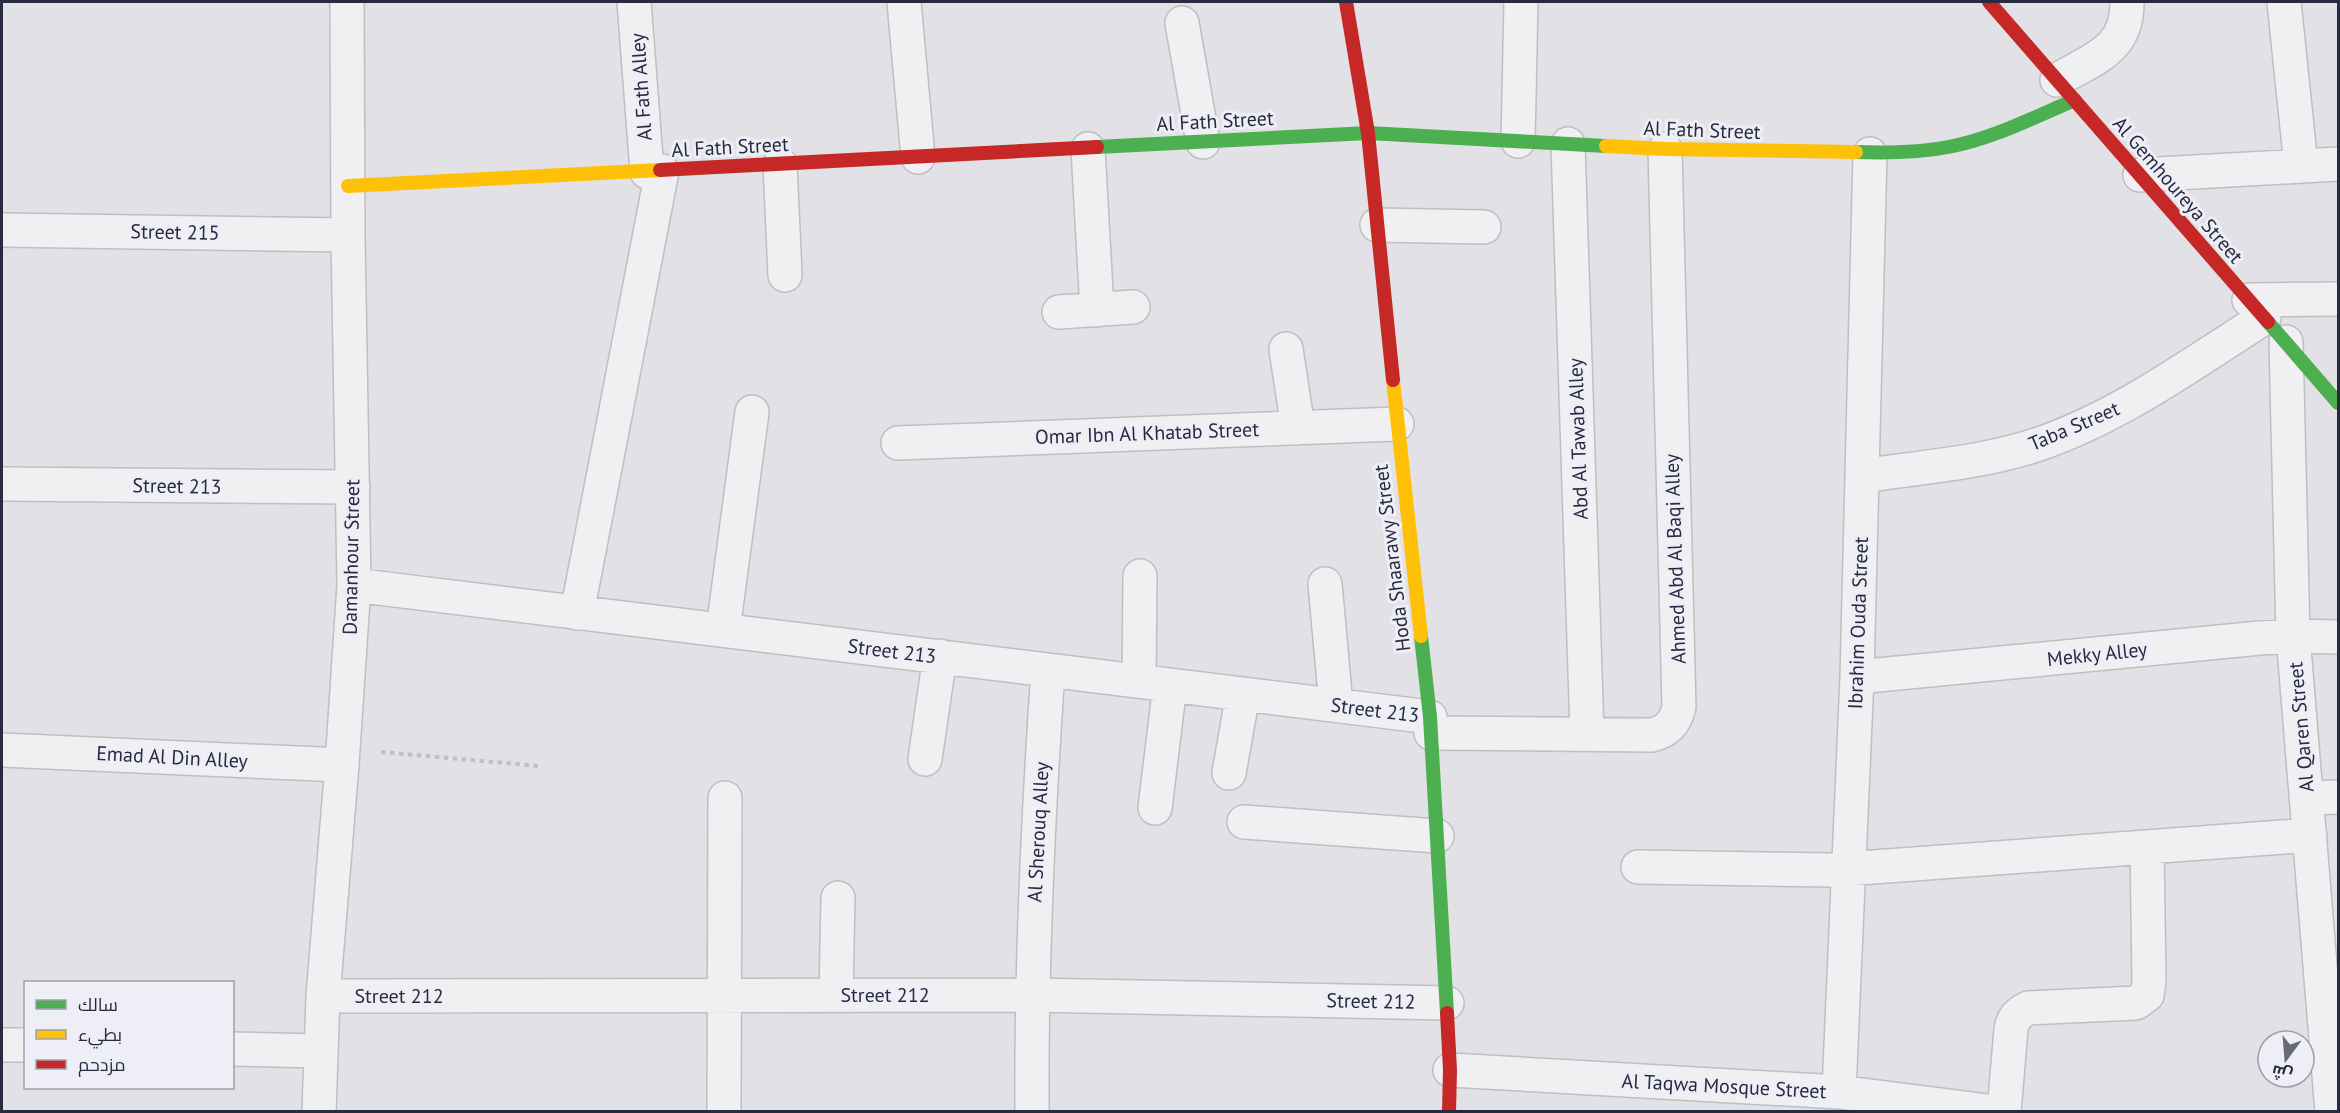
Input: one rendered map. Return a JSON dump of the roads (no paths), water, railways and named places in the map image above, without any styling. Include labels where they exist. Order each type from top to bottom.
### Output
[{"type":"street","name":"Damanhour Street","points":[[319,1112],[323,996],[343,756],[354,585],[347,2]]},
{"type":"street","name":"Al Fath Alley","points":[[577,613],[655,171],[634,2]]},
{"type":"street","points":[[904,2],[918,157]]},
{"type":"street","name":"Hoda Shaarawy Street","points":[[1346,2],[1368,133],[1396,424],[1431,725],[1448,1003],[1449,1112]]},
{"type":"street","points":[[1518,141],[1521,2]]},
{"type":"street","name":"Al Gemhoureya Street","points":[[1989,2],[2335,396]]},
{"type":"street","points":[[2066,90],[2112,48],[2126,24],[2127,2]]},
{"type":"street","points":[[2284,2],[2301,166]]},
{"type":"street","points":[[1182,23],[1203,142]]},
{"type":"street","name":"Al Fath Street","points":[[348,186],[1368,133],[1665,149],[1909,153],[1950,147],[1992,134],[2066,90]]},
{"type":"street","name":"Abd Al Tawab Alley","points":[[1568,144],[1587,734]]},
{"type":"street","points":[[1088,148],[1097,310]]},
{"type":"street","name":"Ahmed Abd Al Baqi Alley","points":[[1431,725],[1587,734],[1652,735],[1662,732],[1676,717],[1679,708],[1665,149]]},
{"type":"street","name":"Ibrahim Ouda Street","points":[[1847,1099],[1850,868],[1870,154]]},
{"type":"street","points":[[780,164],[785,275]]},
{"type":"street","points":[[2140,175],[2338,164]]},
{"type":"street","points":[[1377,225],[1484,227]]},
{"type":"street","name":"Street 215","points":[[2,230],[348,235]]},
{"type":"street","points":[[2266,320],[2338,299]]},
{"type":"street","points":[[1059,312],[1133,307]]},
{"type":"street","name":"Taba Street","points":[[1862,476],[2004,454],[2040,444],[2126,405],[2266,320]]},
{"type":"street","name":"Al Qaren Street","points":[[2266,320],[2293,636],[2323,797],[2310,835],[2332,1112]]},
{"type":"street","points":[[1286,349],[1298,428]]},
{"type":"street","points":[[723,630],[752,412]]},
{"type":"street","name":"Omar Ibn Al Khatab Street","points":[[898,443],[1396,424]]},
{"type":"street","name":"Street 213","points":[[2,484],[353,487]]},
{"type":"street","points":[[1140,576],[1155,683],[1155,808]]},
{"type":"street","points":[[1325,584],[1336,705]]},
{"type":"street","name":"Street 213","points":[[354,585],[1336,705],[1431,725]]},
{"type":"street","name":"Mekky Alley","points":[[1857,677],[2293,636],[2338,637]]},
{"type":"street","points":[[925,759],[940,656]]},
{"type":"street","name":"Al Sherouq Alley","points":[[1032,1112],[1032,994],[1037,832],[1048,670]]},
{"type":"street","points":[[1229,773],[1243,694]]},
{"type":"street","name":"Emad Al Din Alley","points":[[2,750],[343,756]]},
{"type":"street","points":[[724,1112],[725,798]]},
{"type":"street","points":[[1244,822],[1437,836]]},
{"type":"street","points":[[1638,867],[1815,870],[2310,835]]},
{"type":"street","points":[[2004,1112],[2011,1029],[2016,1016],[2022,1011],[2028,1008],[2136,1003],[2147,995],[2149,982],[2147,847]]},
{"type":"street","points":[[836,995],[838,898]]},
{"type":"street","name":"Street 212","points":[[323,996],[724,997],[1032,994],[1448,1003]]},
{"type":"street","points":[[2,1045],[24,1045]]},
{"type":"street","points":[[234,1049],[320,1051]]},
{"type":"street","name":"Al Taqwa Mosque Street","points":[[1450,1070],[1996,1112]]}]
